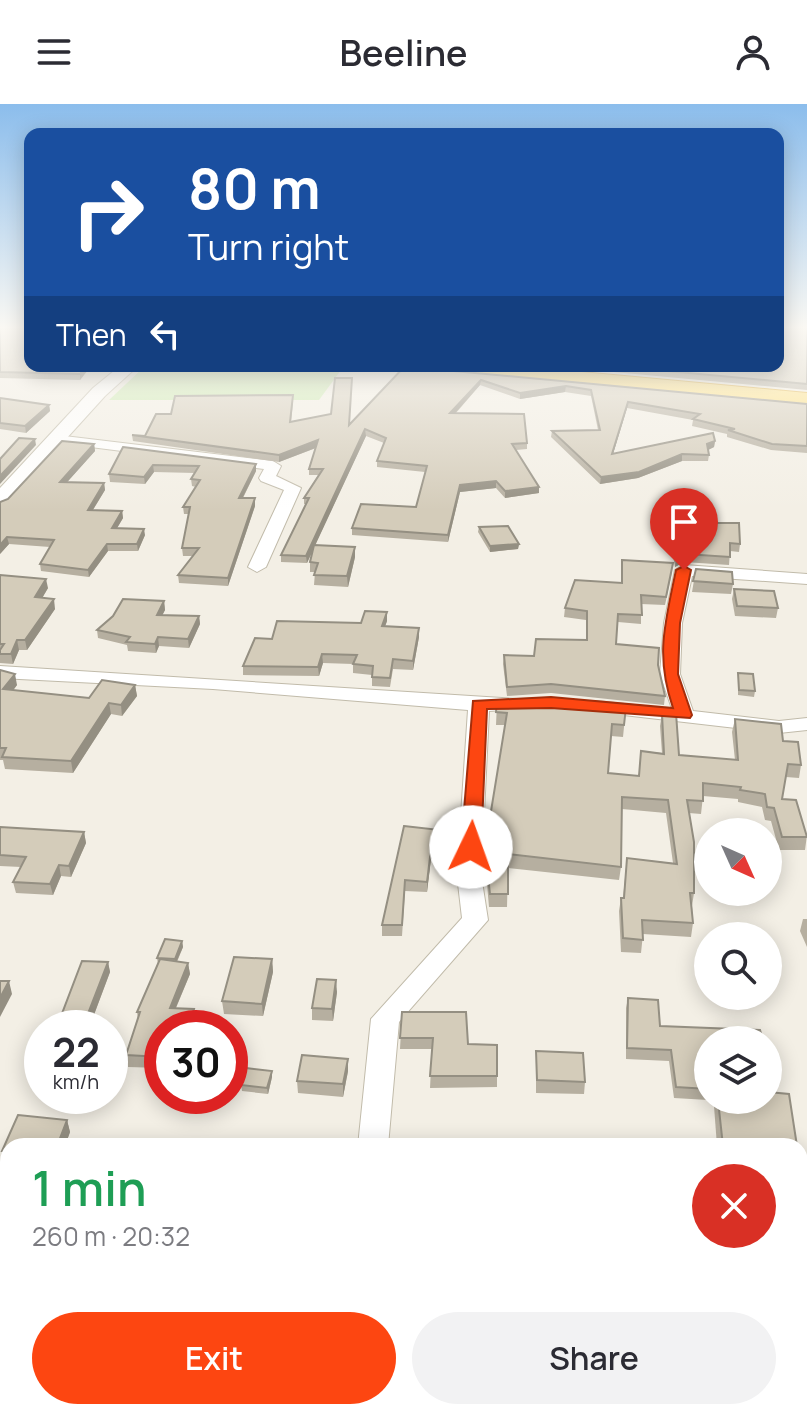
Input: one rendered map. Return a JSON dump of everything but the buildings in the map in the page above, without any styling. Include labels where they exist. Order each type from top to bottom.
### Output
[{"type":"highway","points":[[681,387],[807,400]]},
{"type":"street","points":[[0,500],[105,387]]},
{"type":"street","points":[[56,439],[273,466],[267,478],[293,488],[257,567]]},
{"type":"street","points":[[684,715],[670,674],[673,623],[684,570],[807,579]]},
{"type":"street","points":[[0,672],[213,683],[479,704],[551,702]]},
{"type":"street","points":[[374,1138],[385,1019],[475,920],[469,875],[479,704]]},
{"type":"street","points":[[580,705],[779,727],[807,724]]},
{"type":"green space","points":[[122,387],[328,387],[319,400],[109,400]]},
{"type":"route","points":[[471,847],[479,704],[498,706],[551,702],[684,715],[670,674],[673,623],[684,570]]}]
